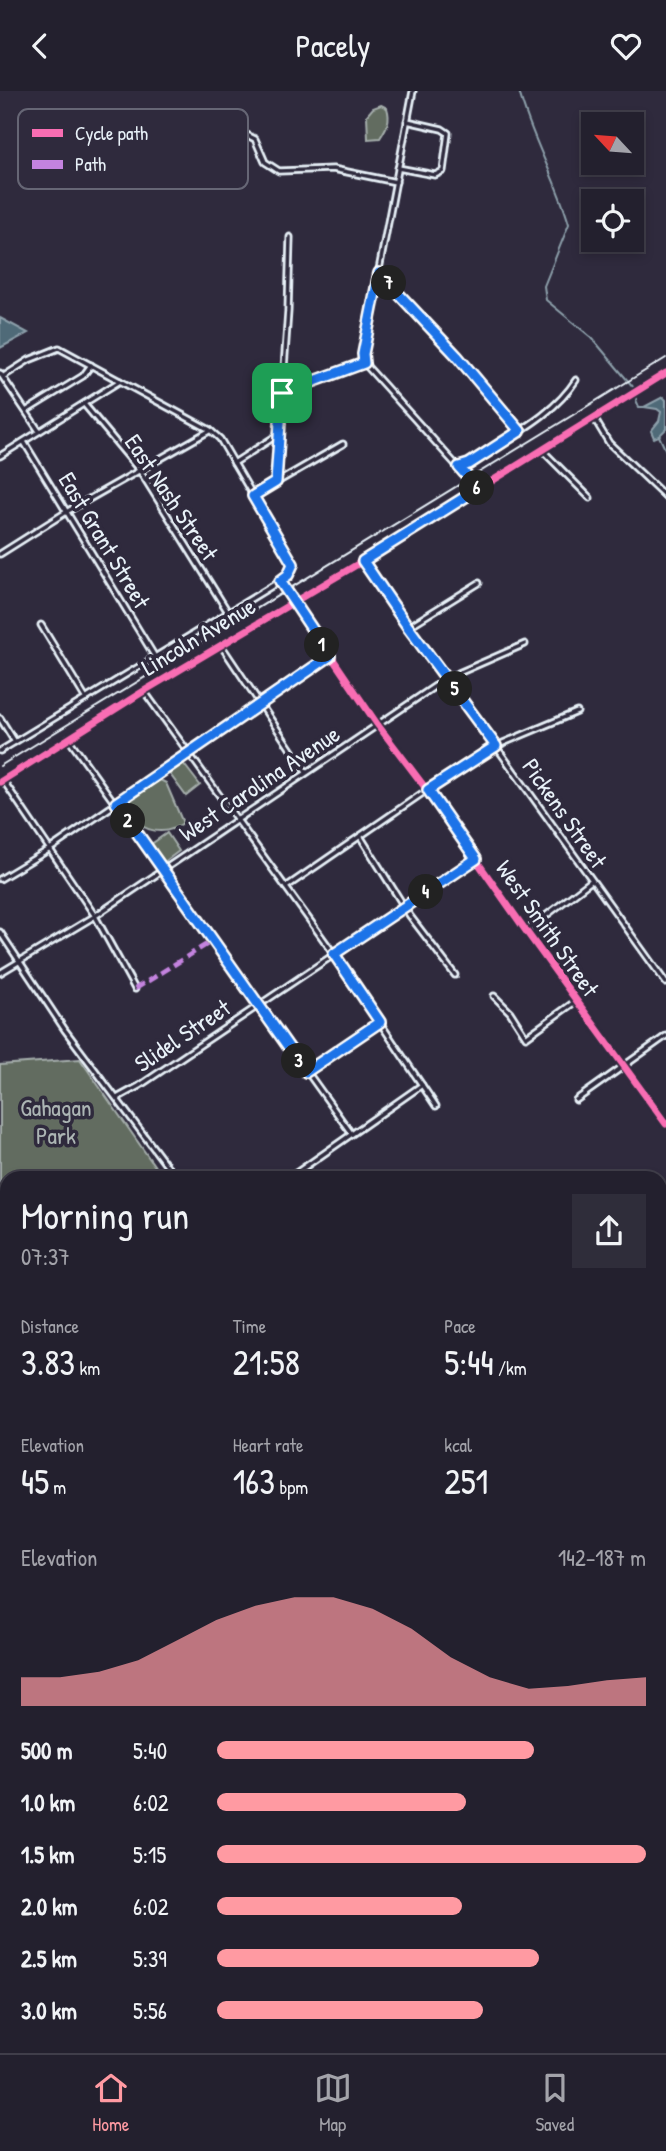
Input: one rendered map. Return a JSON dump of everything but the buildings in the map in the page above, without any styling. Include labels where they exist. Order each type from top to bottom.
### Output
[{"type":"street","points":[[413,91],[363,354],[364,363],[478,489]]},
{"type":"street","points":[[398,168],[438,175],[443,170],[445,160],[449,135],[446,131],[407,121]]},
{"type":"street","points":[[248,136],[255,139],[265,162],[279,171],[333,169],[396,182]]},
{"type":"street","points":[[276,482],[288,311],[290,237]]},
{"type":"street","points":[[379,273],[457,356],[520,431]]},
{"type":"street","points":[[0,751],[280,581],[288,575],[293,564],[220,439],[210,430],[59,348],[2,375],[39,431]]},
{"type":"street","points":[[282,393],[364,363]]},
{"type":"street","points":[[26,411],[83,376],[91,364]]},
{"type":"street","name":"Lincoln Avenue","points":[[2,781],[144,691],[363,561],[666,373]]},
{"type":"street","points":[[459,467],[469,464],[520,431],[562,399],[576,380]]},
{"type":"street","points":[[0,456],[121,381]]},
{"type":"street","name":"East Nash Street","points":[[83,404],[140,471],[228,612]]},
{"type":"street","points":[[594,418],[609,443],[666,497]]},
{"type":"street","points":[[0,554],[68,511],[210,430]]},
{"type":"street","points":[[234,463],[280,434]]},
{"type":"street","name":"East Grant Street","points":[[24,442],[155,657]]},
{"type":"street","points":[[253,496],[343,444]]},
{"type":"street","points":[[542,450],[590,498]]},
{"type":"street","name":"Pickens Street","points":[[363,561],[666,983]]},
{"type":"street","name":"West Smith Street","points":[[280,581],[377,724],[428,790],[526,932],[666,1124]]},
{"type":"street","points":[[408,627],[479,583]]},
{"type":"street","points":[[41,625],[86,699]]},
{"type":"street","name":"West Carolina Avenue","points":[[0,973],[95,916],[447,678],[524,644]]},
{"type":"street","points":[[221,645],[306,772]]},
{"type":"street","points":[[0,879],[50,849],[330,656]]},
{"type":"street","points":[[144,691],[334,954],[436,1106]]},
{"type":"street","points":[[286,887],[496,746],[577,712]]},
{"type":"street","points":[[0,718],[15,742]]},
{"type":"street","points":[[68,738],[351,1133]]},
{"type":"street","points":[[2,781],[95,916],[135,989]]},
{"type":"street","points":[[359,836],[404,907],[455,975]]},
{"type":"street","name":"Slidel Street","points":[[117,1098],[139,1086],[476,859]]},
{"type":"street","points":[[526,932],[591,880]]},
{"type":"street","points":[[0,932],[65,1030],[171,1171]]},
{"type":"street","points":[[495,996],[510,1012],[526,1037],[576,1001]]},
{"type":"street","points":[[306,1072],[380,1022]]},
{"type":"street","points":[[576,1100],[666,1036]]},
{"type":"street","points":[[299,1171],[422,1085]]},
{"type":"green space","points":[[381,105],[387,108],[388,112],[386,127],[380,138],[368,139],[367,115],[373,108]]},
{"type":"green space","points":[[183,763],[200,785],[186,796],[169,773]]},
{"type":"green space","points":[[160,780],[166,783],[183,823],[166,831],[141,826],[121,806]]},
{"type":"green space","points":[[167,833],[179,851],[163,863],[150,845]]},
{"type":"green space","name":"Gahagan Park","points":[[80,1059],[158,1171],[0,1171],[0,1065]]},
{"type":"water","points":[[0,318],[28,333],[0,348]]},
{"type":"water","points":[[663,397],[666,400],[666,429],[654,438],[651,431],[659,421],[661,412],[644,407]]},
{"type":"waterway","points":[[519,91],[569,224],[544,286],[546,300],[592,338],[634,388]]},
{"type":"waterway","points":[[637,394],[639,407],[644,407]]},
{"type":"waterway","points":[[659,436],[666,451]]},
{"type":"railway","points":[[0,766],[666,358]]},
{"type":"marked path","points":[[135,989],[212,941]]},
{"type":"cycle path","points":[[0,782],[144,691],[363,561],[666,373]]},
{"type":"cycle path","points":[[280,581],[377,724],[666,1124]]},
{"type":"route","points":[[379,273],[457,356],[520,431],[469,464],[459,467],[478,489],[363,561],[496,746],[428,790],[476,859],[334,954],[380,1022],[306,1072],[116,803],[330,656],[280,581],[288,575],[293,564],[253,496],[276,482],[282,393],[364,363],[363,354],[379,273]]}]
